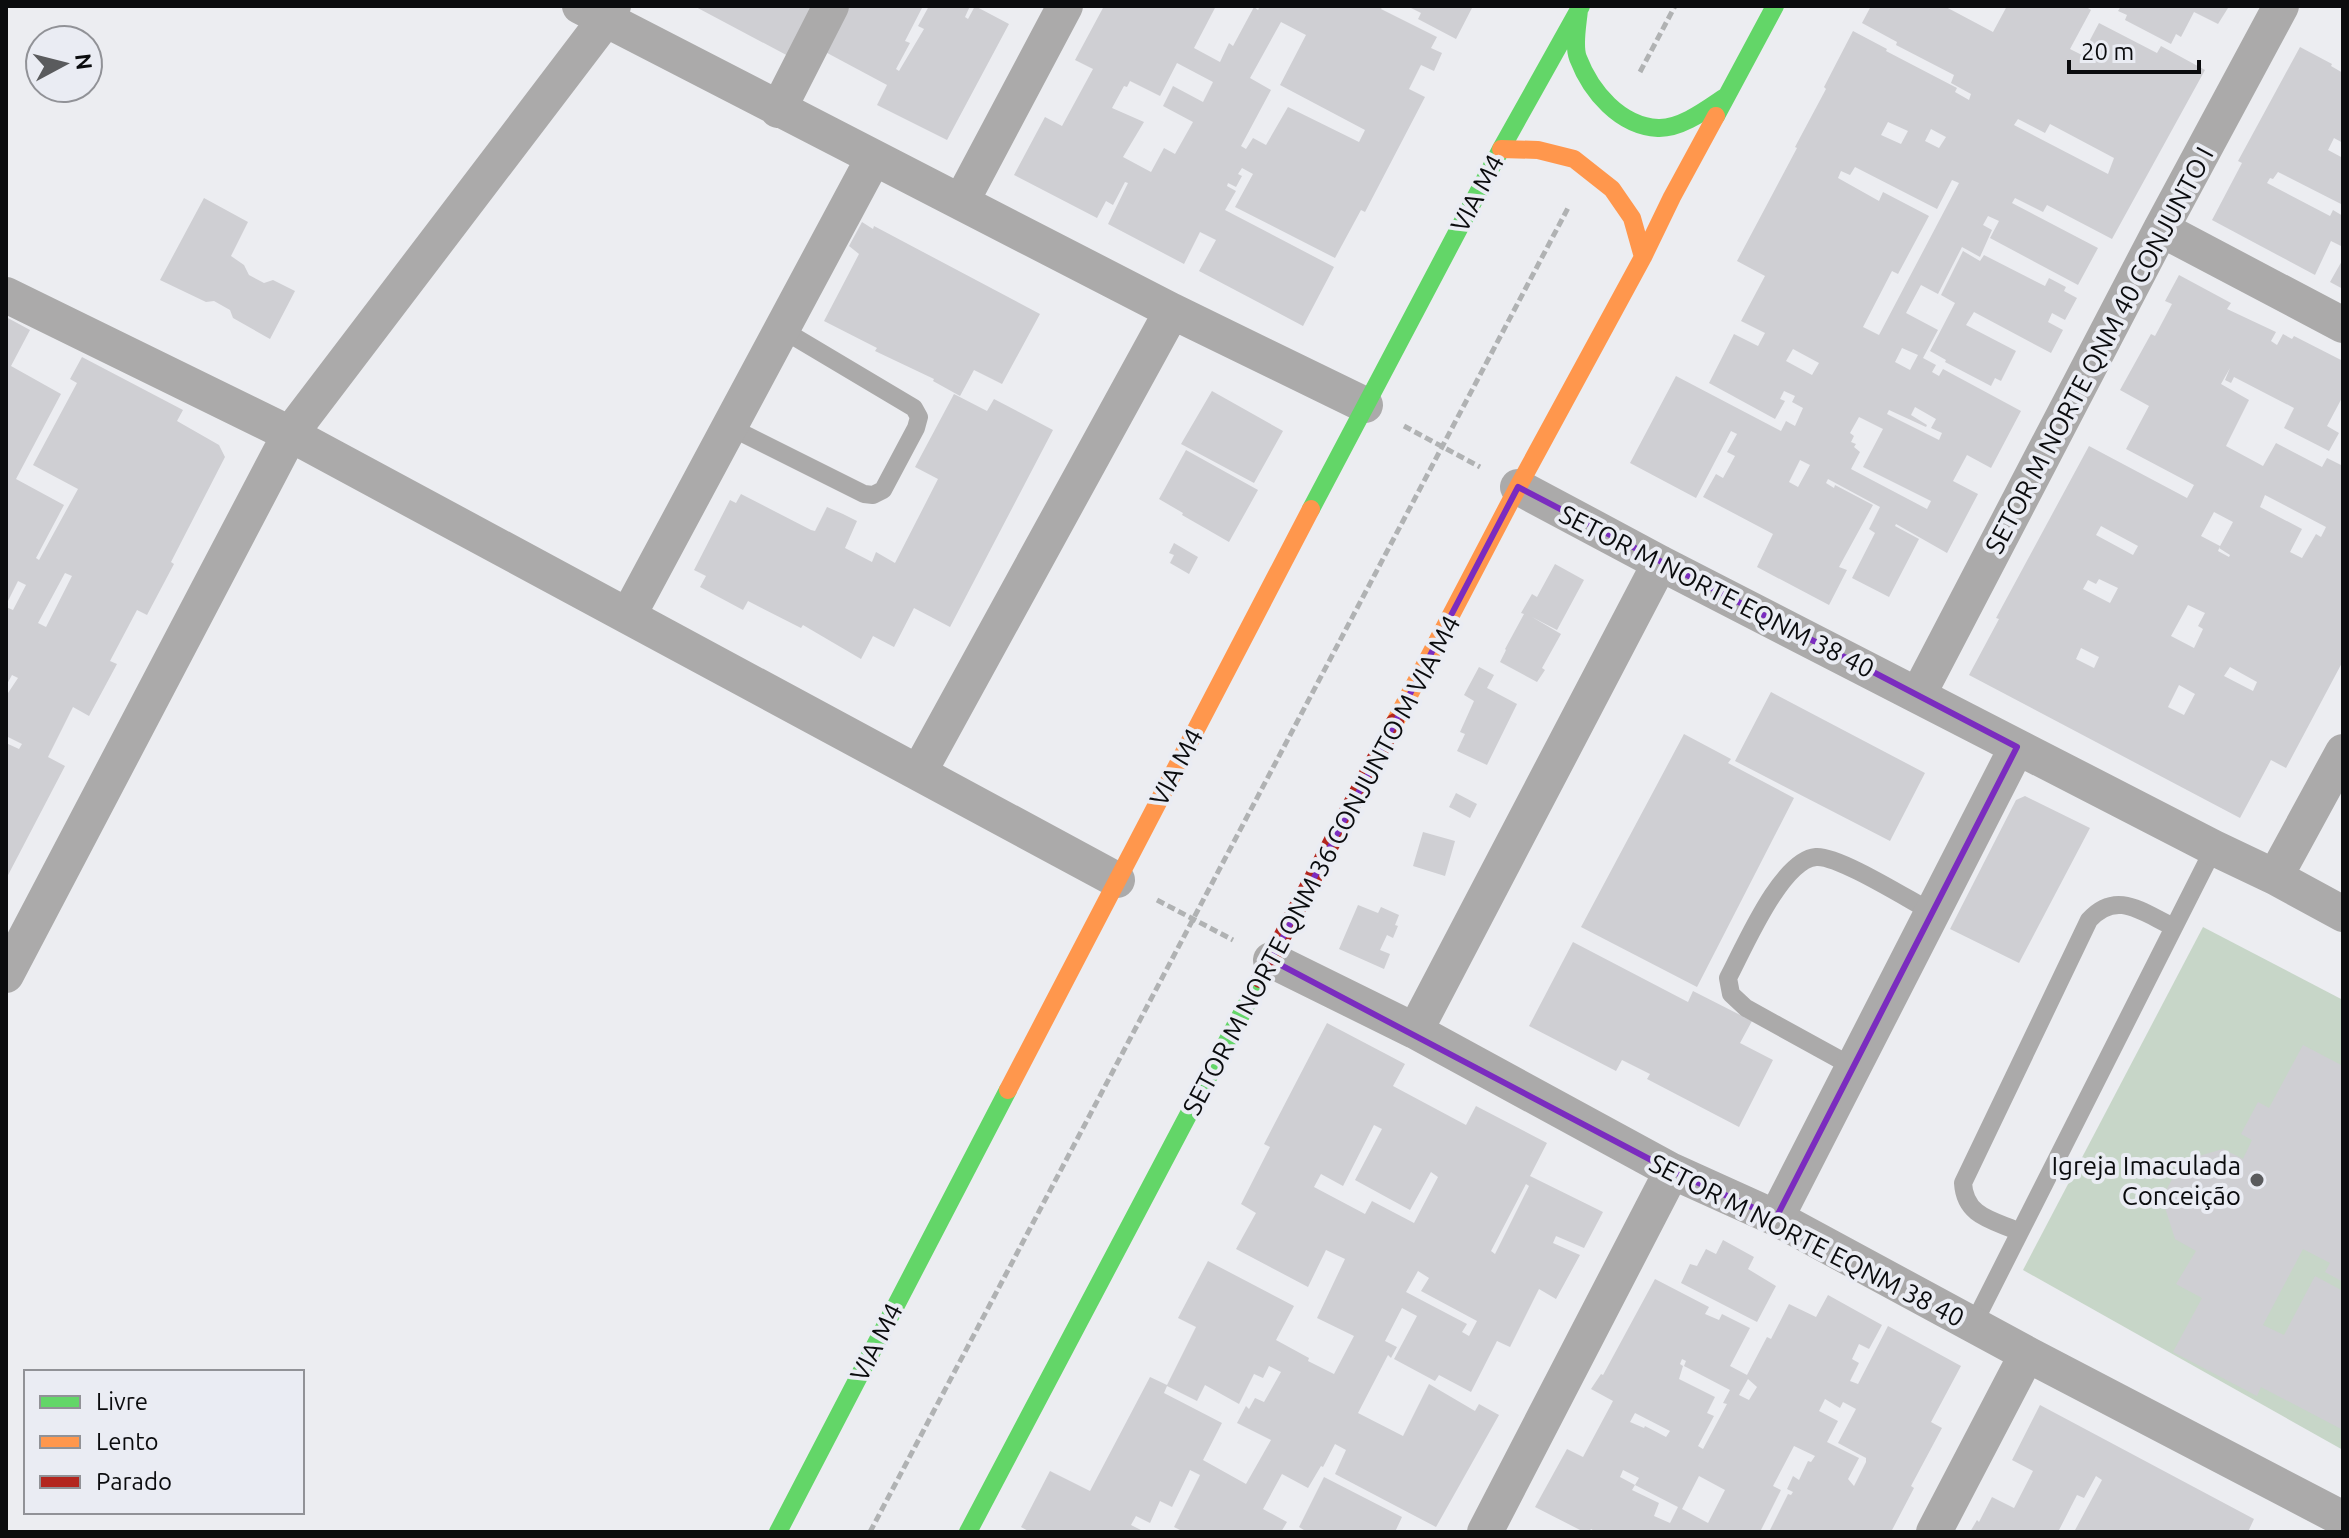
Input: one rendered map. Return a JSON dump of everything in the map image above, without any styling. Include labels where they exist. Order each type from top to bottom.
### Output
[{"type":"main road","points":[[1580,8],[1577,56],[1599,96],[1628,121],[1660,128],[1691,119],[1725,97],[1775,6]]},
{"type":"main road","name":"VIA M4","points":[[778,1532],[1365,405],[1580,8]]},
{"type":"main road","name":"SETOR M NORTE QNM 36 CONJUNTO M VIA M4","points":[[968,1532],[1725,97]]},
{"type":"main road","points":[[1501,149],[1538,150],[1574,159],[1612,189],[1632,218],[1643,257]]},
{"type":"street","points":[[778,110],[831,6]]},
{"type":"street","points":[[961,202],[1065,6]]},
{"type":"street","name":"SETOR M NORTE QNM 40 CONJUNTO I","points":[[1918,695],[2281,6]]},
{"type":"street","points":[[6,975],[290,434],[599,11],[873,159],[1365,405]]},
{"type":"street","points":[[628,616],[873,159]]},
{"type":"street","points":[[2161,229],[2343,325]]},
{"type":"street","points":[[6,295],[290,434],[1117,880]]},
{"type":"street","points":[[919,772],[1172,311]]},
{"type":"street","name":"SETOR M NORTE EQNM 38 40","points":[[1518,487],[2343,914]]},
{"type":"street","points":[[1415,1031],[1660,563]]},
{"type":"street","points":[[1776,1218],[2017,747]]},
{"type":"street","points":[[2275,877],[2343,752]]},
{"type":"street","name":"SETOR M NORTE EQNM 38 40","points":[[1271,960],[1415,1031],[1672,1171],[1776,1218],[2027,1354],[2343,1519]]},
{"type":"street","points":[[1485,1532],[1672,1171]]},
{"type":"street","points":[[1934,1532],[2027,1354]]},
{"type":"lane","points":[[730,427],[864,494],[873,495],[883,490],[916,428],[919,417],[914,408],[783,330]]},
{"type":"lane","points":[[1973,1325],[2214,848]]},
{"type":"lane","points":[[1855,1068],[1746,1008],[1731,994],[1728,978],[1780,881],[1799,862],[1817,856],[1836,860],[1932,912]]},
{"type":"lane","points":[[2020,1232],[1979,1214],[1967,1205],[1963,1183],[2089,920],[2108,905],[2123,903],[2174,927]]},
{"type":"path","points":[[1618,113],[1675,6]]},
{"type":"path","points":[[870,1532],[1588,170]]},
{"type":"path","points":[[1365,405],[1518,487]]},
{"type":"path","points":[[1117,880],[1271,960]]},
{"type":"highlighted area","points":[[1518,487],[2017,747],[1776,1218],[1672,1171],[1271,960]]},
{"type":"green space","points":[[2203,927],[2343,1000],[2343,1450],[2023,1270]]},
{"type":"building","points":[[694,6],[923,6],[905,41],[910,43],[896,69],[899,71],[924,29],[918,26],[929,6],[970,6],[965,17],[968,19],[975,6],[1009,24],[947,140],[877,105],[887,85],[816,47],[807,66]]},
{"type":"building","points":[[1104,6],[1216,6],[1194,48],[1220,62],[1229,43],[1233,46],[1254,7],[1258,10],[1260,6],[1383,6],[1381,9],[1437,37],[1431,48],[1442,53],[1434,71],[1421,65],[1409,89],[1425,97],[1365,212],[1361,210],[1335,258],[1235,207],[1253,174],[1242,168],[1238,174],[1242,176],[1236,187],[1228,183],[1227,186],[1236,191],[1225,210],[1334,267],[1303,326],[1199,271],[1216,240],[1200,232],[1184,264],[1108,224],[1128,183],[1125,182],[1113,205],[1106,201],[1097,218],[1014,175],[1045,117],[1062,126],[1093,69],[1075,60]],"holes":[[[1281,22],[1306,35],[1280,85],[1365,130],[1359,142],[1288,107],[1266,145],[1253,138],[1246,149],[1241,146],[1271,90],[1250,78]],[[1177,63],[1213,82],[1203,102],[1173,86],[1163,106],[1193,122],[1175,154],[1164,148],[1151,172],[1123,157],[1144,122],[1112,108],[1130,81],[1160,96]]]},
{"type":"building","points":[[1407,6],[1473,6],[1456,39],[1418,19],[1421,13]]},
{"type":"building","points":[[1871,6],[1944,6],[1993,32],[2007,6],[2089,6],[2091,10],[2070,49],[2082,55],[2099,23],[2157,53],[2161,46],[2205,70],[2112,239],[2047,205],[2043,212],[2015,198],[2012,203],[2098,248],[2078,285],[1990,238],[1999,221],[1988,216],[1983,225],[1992,230],[1980,257],[1962,247],[1938,294],[1921,285],[1906,313],[1938,330],[1923,358],[1936,365],[1932,372],[1939,376],[1943,369],[2021,411],[1991,468],[1967,455],[1953,481],[1978,494],[1947,553],[1896,524],[1919,539],[1889,597],[1852,578],[1875,533],[1869,529],[1880,507],[1828,479],[1826,483],[1834,488],[1835,485],[1873,505],[1839,567],[1847,570],[1829,605],[1757,567],[1773,534],[1703,497],[1716,474],[1723,478],[1735,456],[1727,452],[1737,434],[1731,431],[1696,498],[1630,463],[1676,376],[1781,431],[1786,421],[1795,426],[1803,408],[1792,402],[1795,396],[1784,391],[1780,399],[1785,401],[1775,419],[1709,383],[1734,334],[1758,346],[1765,333],[1741,321],[1765,276],[1737,261],[1797,148],[1853,31],[1957,88],[1955,92],[1969,100],[1971,94],[1951,83],[1954,75],[1896,45],[1897,42],[1862,23]],"holes":[[[2018,119],[2045,133],[2050,124],[2114,158],[2108,174],[2014,125]],[[1888,122],[1908,131],[1901,144],[1881,135]],[[1931,129],[1946,137],[1939,148],[1925,141]],[[1855,167],[1937,209],[1952,180],[1959,183],[1879,335],[1863,327],[1892,271],[1898,274],[1929,216],[1883,192],[1879,201],[1838,178],[1841,171],[1850,175]],[[1902,348],[1918,355],[1910,370],[1895,362]],[[1793,349],[1819,363],[1812,375],[1786,361]],[[1915,407],[1936,419],[1931,428],[1942,433],[1939,440],[1887,414],[1889,410],[1927,425],[1911,415]],[[1859,417],[1883,429],[1863,467],[1931,501],[1927,509],[1851,469],[1860,452],[1851,442],[1854,436],[1850,433]],[[1800,460],[1810,465],[1798,487],[1789,482]]]},
{"type":"building","points":[[2121,6],[2228,8],[2218,24],[2194,12],[2181,37],[2176,34],[2171,44],[2125,20],[2127,15],[2118,11]]},
{"type":"building","points":[[2300,47],[2343,73],[2343,143],[2334,138],[2328,150],[2343,158],[2343,200],[2341,204],[2278,172],[2267,183],[2330,216],[2333,210],[2343,216],[2343,247],[2331,241],[2315,275],[2212,220],[2242,163],[2238,161]]},
{"type":"building","points":[[204,198],[248,222],[231,256],[244,265],[249,275],[264,283],[273,280],[295,291],[270,339],[233,318],[230,310],[214,301],[206,302],[160,280]]},
{"type":"building","points":[[862,222],[1040,314],[1002,384],[974,370],[960,396],[824,321],[859,254],[849,246]]},
{"type":"building","points":[[1963,251],[1980,261],[1984,255],[2045,286],[2049,278],[2066,287],[2064,291],[2077,298],[2065,320],[2052,313],[2048,322],[2063,330],[2051,353],[1974,312],[1966,325],[2016,351],[2001,381],[1995,378],[1991,386],[1930,351],[1955,303],[1941,295]]},
{"type":"building","points":[[2343,259],[2343,289],[2330,282]]},
{"type":"building","points":[[2179,275],[2231,303],[2227,309],[2276,332],[2271,341],[2277,345],[2283,334],[2292,339],[2294,336],[2343,361],[2343,396],[2327,426],[2339,433],[2329,451],[2284,428],[2294,408],[2234,377],[2231,383],[2225,380],[2230,368],[2221,384],[2249,400],[2226,446],[2263,466],[2276,443],[2322,467],[2327,458],[2343,466],[2343,661],[2286,768],[2271,760],[2240,818],[1969,675],[1999,619],[1996,618],[2089,446],[2187,498],[2194,485],[2126,449],[2149,406],[2120,390],[2151,334],[2155,336],[2172,304],[2165,301]],"holes":[[[2265,495],[2326,527],[2321,537],[2316,534],[2302,558],[2290,552],[2302,529],[2260,507]],[[2214,512],[2233,522],[2220,546],[2201,536]],[[2101,526],[2138,546],[2133,555],[2096,535]],[[2099,579],[2118,588],[2110,603],[2083,589],[2088,580],[2096,584]],[[2188,605],[2205,613],[2198,626],[2203,629],[2194,648],[2171,636]],[[2081,648],[2099,657],[2094,668],[2076,659]],[[2230,667],[2257,682],[2253,691],[2224,676]],[[2179,685],[2195,694],[2184,715],[2168,707]]]},
{"type":"building","points":[[6,317],[30,330],[11,366],[61,394],[16,479],[64,505],[36,558],[39,560],[78,489],[33,465],[77,383],[70,379],[82,357],[183,410],[177,421],[219,445],[225,457],[147,615],[137,610],[110,661],[117,664],[89,716],[73,707],[48,757],[65,766],[6,879],[6,743],[19,749],[22,744],[6,736],[6,696],[18,678],[12,675],[6,686],[6,607],[13,610],[26,585],[18,581],[6,605]],"holes":[[[65,573],[72,576],[46,627],[38,623]]]},
{"type":"building","points":[[1212,391],[1283,431],[1254,483],[1181,444]]},
{"type":"building","points":[[954,394],[987,411],[994,399],[1053,430],[950,627],[914,608],[894,647],[873,636],[861,659],[803,625],[801,628],[748,601],[743,610],[700,587],[706,576],[694,570],[730,500],[736,503],[741,494],[815,531],[827,507],[843,514],[857,521],[845,548],[872,562],[876,552],[895,563],[938,479],[915,467]]},
{"type":"building","points":[[1186,450],[1258,490],[1229,542],[1159,499]]},
{"type":"building","points":[[1174,543],[1198,557],[1189,574],[1170,563],[1174,555],[1169,553]]},
{"type":"building","points":[[1555,564],[1584,580],[1557,630],[1532,617],[1561,634],[1537,682],[1500,662],[1524,614],[1521,613],[1532,594],[1537,597]]},
{"type":"building","points":[[1479,667],[1494,675],[1487,688],[1517,704],[1487,765],[1457,751],[1465,734],[1460,732],[1474,701],[1464,695]]},
{"type":"building","points":[[1771,692],[1925,773],[1890,841],[1735,761]]},
{"type":"building","points":[[1684,734],[1731,759],[1728,763],[1794,798],[1697,987],[1581,927]]},
{"type":"building","points":[[1456,793],[1477,804],[1470,818],[1449,807]]},
{"type":"building","points":[[2025,796],[2090,828],[2019,963],[1950,929],[2016,800]]},
{"type":"building","points":[[1423,832],[1455,841],[1445,876],[1413,866]]},
{"type":"building","points":[[1358,905],[1378,913],[1381,907],[1399,915],[1393,938],[1387,935],[1380,950],[1390,954],[1384,969],[1339,949]]},
{"type":"building","points":[[1573,942],[1688,1002],[1693,991],[1752,1021],[1740,1043],[1773,1060],[1739,1127],[1647,1079],[1650,1074],[1622,1060],[1616,1071],[1529,1026]]},
{"type":"building","points":[[1327,1023],[1405,1064],[1393,1086],[1466,1125],[1476,1106],[1547,1143],[1530,1176],[1603,1212],[1584,1248],[1556,1236],[1553,1243],[1580,1255],[1556,1299],[1539,1289],[1510,1347],[1497,1341],[1471,1392],[1439,1375],[1435,1381],[1394,1359],[1417,1316],[1402,1308],[1385,1341],[1397,1347],[1391,1358],[1388,1355],[1358,1413],[1403,1436],[1429,1384],[1475,1411],[1479,1404],[1499,1415],[1436,1527],[1335,1474],[1346,1450],[1335,1444],[1308,1488],[1282,1474],[1263,1509],[1287,1522],[1281,1532],[1184,1532],[1174,1527],[1200,1475],[1190,1470],[1172,1507],[1160,1501],[1150,1523],[1136,1516],[1131,1525],[1145,1532],[1030,1532],[1021,1527],[1050,1471],[1090,1491],[1150,1377],[1167,1385],[1196,1327],[1178,1318],[1208,1261],[1294,1306],[1276,1340],[1334,1374],[1354,1336],[1317,1318],[1345,1259],[1326,1250],[1308,1287],[1236,1249],[1256,1213],[1241,1204],[1270,1147],[1264,1144]],"holes":[[[1374,1125],[1382,1129],[1355,1180],[1410,1210],[1431,1172],[1438,1177],[1414,1223],[1372,1201],[1365,1214],[1314,1187],[1321,1174],[1343,1186]],[[1526,1184],[1529,1186],[1495,1254],[1491,1251]],[[1418,1271],[1429,1278],[1421,1291],[1477,1321],[1469,1336],[1462,1332],[1467,1324],[1406,1292]],[[1269,1366],[1281,1372],[1264,1402],[1255,1398],[1249,1409],[1246,1406],[1237,1423],[1271,1440],[1246,1484],[1203,1460],[1222,1423],[1164,1393],[1167,1386],[1197,1401],[1205,1385],[1239,1404],[1254,1374],[1263,1378]]]},
{"type":"building","name":"Igreja Imaculada Conceição","points":[[2303,1045],[2343,1066],[2343,1282],[2325,1272],[2330,1263],[2303,1249],[2263,1325],[2284,1335],[2315,1276],[2343,1291],[2343,1430],[2261,1387],[2257,1396],[2173,1352],[2202,1298],[2176,1284],[2196,1251],[2175,1239],[2162,1198],[2182,1161],[2223,1149],[2243,1159],[2252,1140],[2241,1134],[2258,1102],[2269,1108]]},
{"type":"building","points":[[1723,1240],[1754,1257],[1748,1269],[1776,1286],[1757,1322],[1681,1283],[1690,1264],[1697,1266],[1706,1249],[1716,1254]]},
{"type":"building","points":[[1655,1279],[1709,1307],[1705,1314],[1719,1320],[1722,1314],[1750,1328],[1730,1366],[1747,1375],[1789,1304],[1816,1317],[1828,1295],[1882,1325],[1869,1349],[1859,1344],[1852,1359],[1859,1363],[1850,1381],[1858,1384],[1888,1326],[1961,1366],[1931,1422],[1942,1428],[1891,1532],[1769,1532],[1788,1494],[1793,1492],[1787,1489],[1793,1476],[1799,1480],[1808,1461],[1811,1462],[1815,1456],[1794,1446],[1773,1486],[1781,1490],[1760,1532],[1596,1532],[1591,1529],[1584,1532],[1535,1507],[1567,1449],[1583,1457],[1613,1401],[1591,1389],[1603,1375]],"holes":[[[1682,1359],[1686,1361],[1684,1366],[1730,1390],[1723,1403],[1727,1404],[1703,1449],[1698,1446],[1714,1416],[1707,1413],[1715,1397],[1679,1379],[1683,1366],[1680,1364]],[[1748,1379],[1757,1387],[1749,1400],[1739,1395]],[[1825,1399],[1840,1408],[1843,1402],[1856,1409],[1838,1443],[1866,1458],[1854,1486],[1848,1479],[1859,1458],[1827,1442],[1838,1421],[1819,1411]],[[1635,1413],[1670,1431],[1666,1437],[1630,1422]],[[1623,1470],[1639,1478],[1635,1485],[1620,1477]],[[1699,1476],[1725,1490],[1708,1523],[1682,1509]],[[1635,1485],[1678,1507],[1670,1523],[1654,1516],[1659,1503],[1632,1490]]]},
{"type":"building","points":[[2040,1405],[2254,1519],[2248,1532],[2074,1532],[2102,1480],[2096,1476],[2084,1498],[2077,1495],[2058,1532],[1970,1532],[1992,1497],[2014,1508],[2033,1471],[2012,1460]]},
{"type":"building","points":[[1324,1477],[1402,1517],[1395,1532],[1307,1532],[1299,1527]]},
{"type":"traffic: fast","points":[[1311,509],[1501,149],[1581,6]]},
{"type":"traffic: fast","points":[[1716,116],[1775,6]]},
{"type":"traffic: fast","points":[[1579,9],[1578,58],[1599,95],[1619,114],[1644,126],[1667,127],[1693,117],[1725,97]]},
{"type":"traffic: fast","points":[[968,1532],[1260,979]]},
{"type":"traffic: fast","points":[[778,1532],[1008,1090]]},
{"type":"traffic: slow","points":[[1395,722],[1716,116]]},
{"type":"traffic: slow","points":[[1501,149],[1538,150],[1574,159],[1612,189],[1632,218],[1643,257]]},
{"type":"traffic: slow","points":[[1008,1090],[1311,509]]},
{"type":"traffic: jam","points":[[1260,979],[1395,722]]},
{"type":"place","name":"Igreja Imaculada Conceição","points":[[2257,1180]]}]
